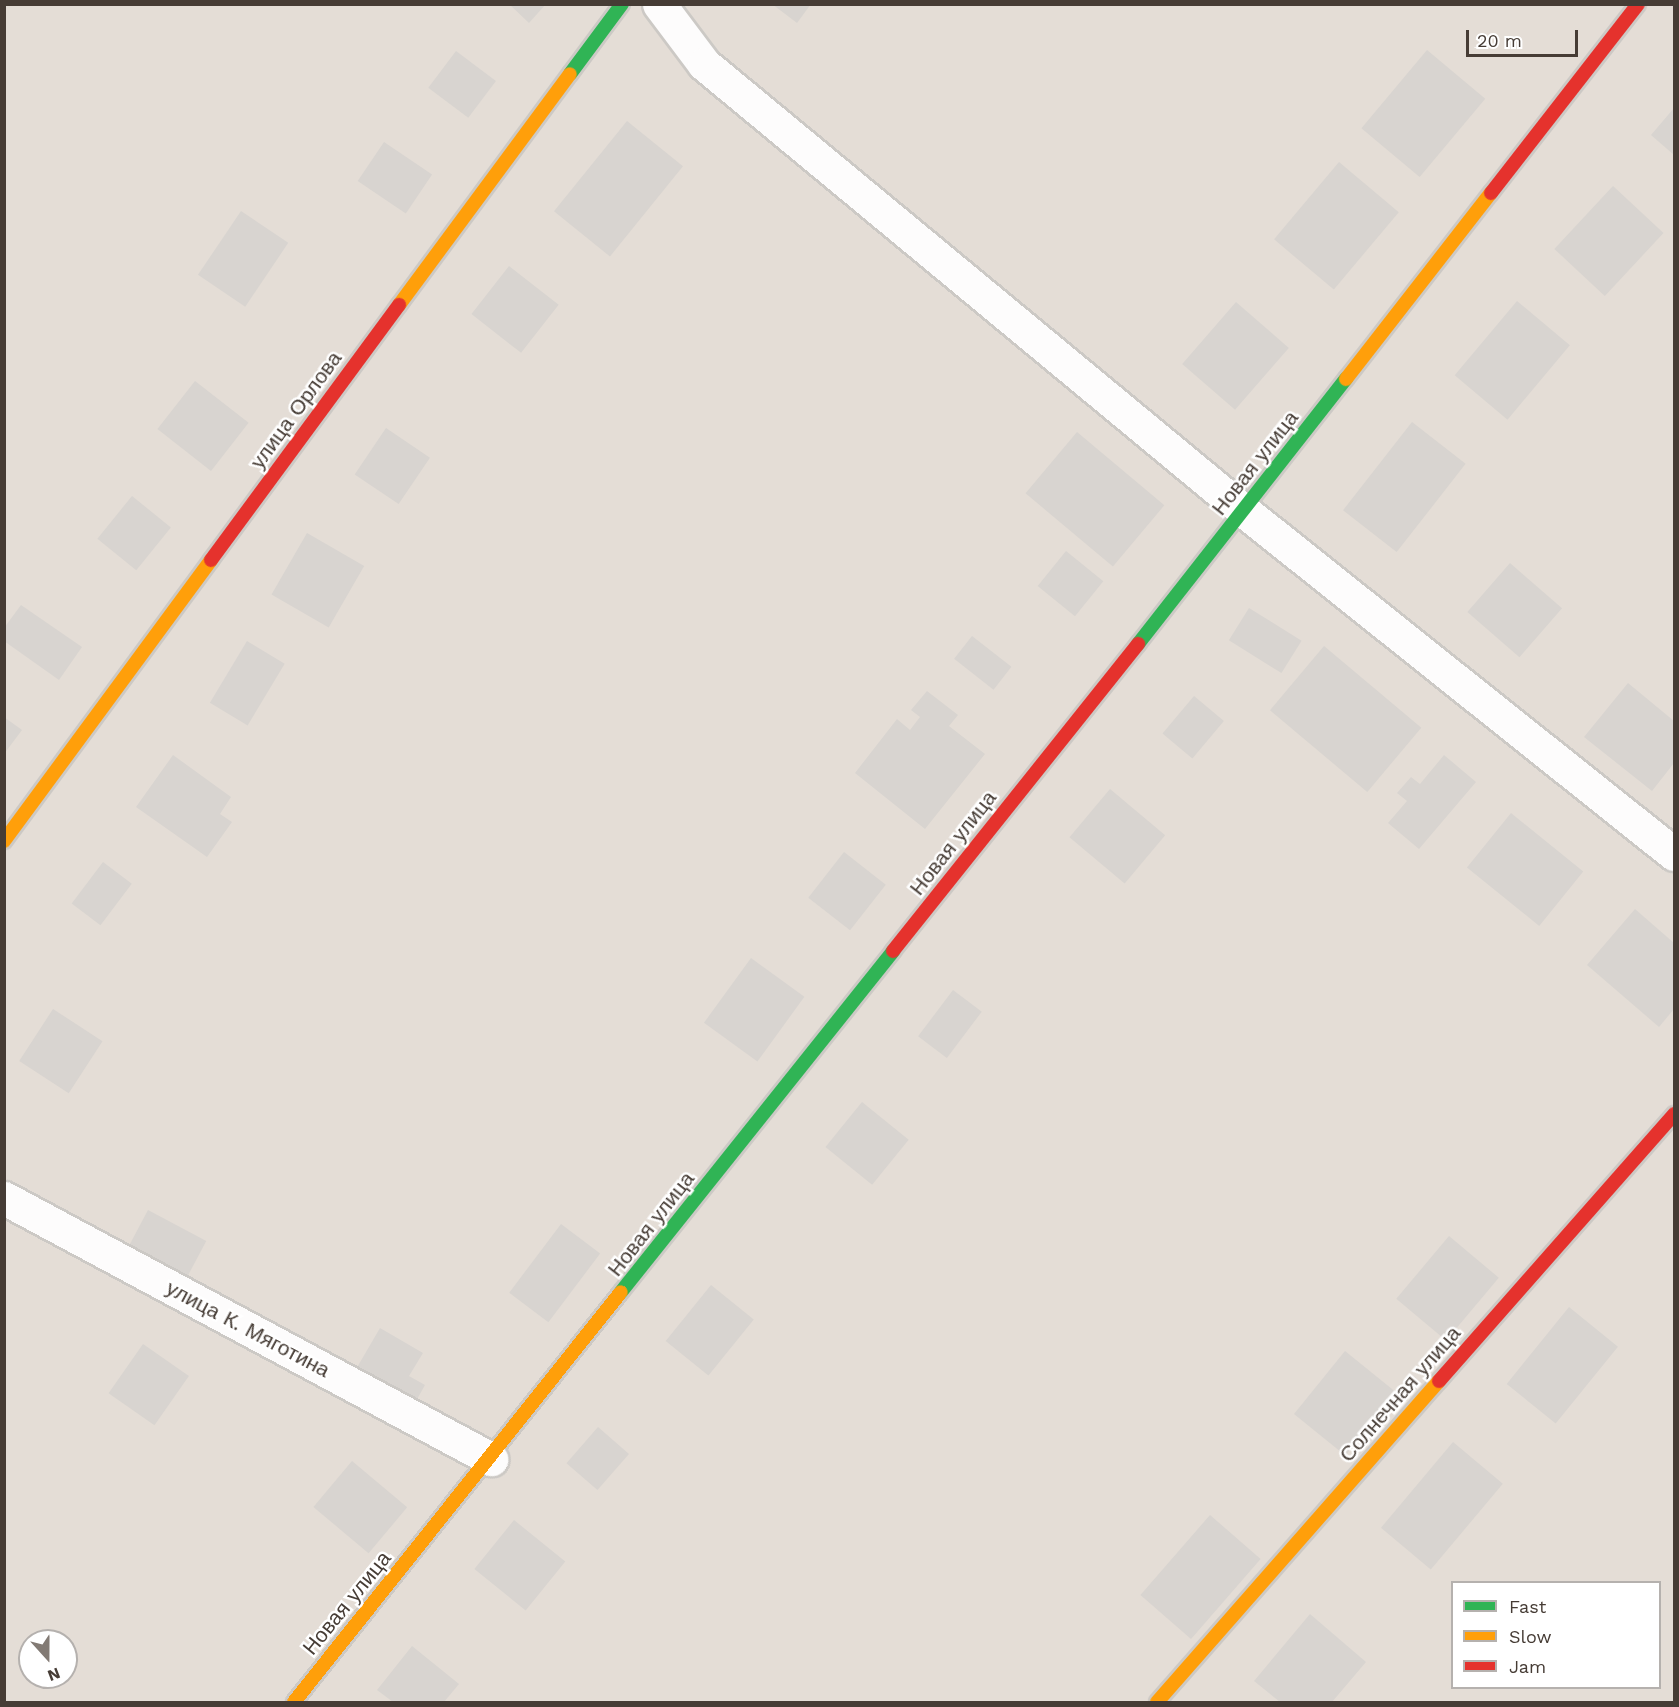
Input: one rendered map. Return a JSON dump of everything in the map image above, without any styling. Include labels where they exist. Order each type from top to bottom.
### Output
[{"type":"street","name":"улица Орлова","points":[[4,841],[622,4]]},
{"type":"street","points":[[659,4],[704,64],[1244,512],[1674,854]]},
{"type":"street","name":"Новая улица","points":[[294,1702],[491,1459],[1244,512],[1638,4]]},
{"type":"street","name":"Солнечная улица","points":[[1157,1702],[1674,1114]]},
{"type":"street","name":"улица К. Мяготина","points":[[4,1198],[491,1459]]},
{"type":"shaded area","points":[[5,5],[1674,5],[1674,1702],[5,1702]]},
{"type":"building","points":[[509,4],[546,4],[529,23]]},
{"type":"building","points":[[772,4],[811,4],[797,23]]},
{"type":"building","points":[[1427,50],[1485,99],[1420,177],[1361,128]]},
{"type":"building","points":[[456,51],[496,81],[468,118],[428,88]]},
{"type":"building","points":[[1674,108],[1674,155],[1651,135]]},
{"type":"building","points":[[627,121],[683,166],[610,256],[554,211]]},
{"type":"building","points":[[384,142],[432,174],[406,213],[358,181]]},
{"type":"building","points":[[1339,162],[1399,212],[1334,290],[1274,239]]},
{"type":"building","points":[[1613,186],[1663,233],[1605,296],[1554,249]]},
{"type":"building","points":[[241,211],[288,243],[245,307],[198,275]]},
{"type":"building","points":[[509,266],[559,305],[521,353],[471,314]]},
{"type":"building","points":[[1517,301],[1570,345],[1508,420],[1455,375]]},
{"type":"building","points":[[1236,302],[1289,348],[1235,410],[1182,364]]},
{"type":"building","points":[[195,381],[249,423],[211,471],[157,429]]},
{"type":"building","points":[[1412,422],[1466,464],[1397,552],[1343,510]]},
{"type":"building","points":[[386,428],[430,458],[399,504],[355,474]]},
{"type":"building","points":[[1077,432],[1164,505],[1113,567],[1026,493]]},
{"type":"building","points":[[132,496],[171,527],[136,570],[97,539]]},
{"type":"building","points":[[307,533],[364,566],[329,627],[272,594]]},
{"type":"building","points":[[1066,551],[1103,581],[1075,616],[1038,586]]},
{"type":"building","points":[[1510,563],[1562,608],[1519,657],[1467,612]]},
{"type":"building","points":[[21,605],[82,647],[59,680],[4,641],[4,628]]},
{"type":"building","points":[[1249,608],[1302,641],[1281,673],[1229,640]]},
{"type":"building","points":[[972,636],[1011,667],[994,690],[954,659]]},
{"type":"building","points":[[247,641],[285,664],[248,725],[210,703]]},
{"type":"building","points":[[1324,646],[1421,728],[1367,792],[1270,710]]},
{"type":"building","points":[[1628,683],[1674,721],[1674,763],[1652,791],[1584,737]]},
{"type":"building","points":[[927,691],[958,715],[949,726],[985,754],[925,829],[855,773],[897,719],[910,730],[920,717],[911,710]]},
{"type":"building","points":[[1194,696],[1224,721],[1192,759],[1163,734]]},
{"type":"building","points":[[4,717],[22,730],[4,754]]},
{"type":"building","points":[[173,755],[231,797],[220,814],[232,822],[207,857],[136,807]]},
{"type":"building","points":[[1444,755],[1476,782],[1419,849],[1388,823],[1407,801],[1397,793],[1411,777],[1420,784]]},
{"type":"building","points":[[1110,789],[1165,835],[1125,884],[1070,837]]},
{"type":"building","points":[[1511,813],[1583,872],[1539,926],[1467,867]]},
{"type":"building","points":[[844,852],[886,885],[850,930],[808,898]]},
{"type":"building","points":[[103,862],[132,884],[100,925],[72,904]]},
{"type":"building","points":[[1635,909],[1674,943],[1674,1009],[1659,1027],[1587,965]]},
{"type":"building","points":[[751,958],[804,997],[757,1062],[704,1023]]},
{"type":"building","points":[[953,990],[982,1012],[947,1058],[918,1036]]},
{"type":"building","points":[[53,1009],[102,1041],[69,1093],[19,1061]]},
{"type":"building","points":[[862,1102],[909,1140],[872,1185],[825,1147]]},
{"type":"building","points":[[148,1210],[206,1241],[182,1287],[124,1256]]},
{"type":"building","points":[[561,1224],[600,1253],[548,1322],[509,1293]]},
{"type":"building","points":[[1449,1236],[1499,1278],[1446,1341],[1396,1299]]},
{"type":"building","points":[[711,1285],[754,1320],[708,1376],[666,1341]]},
{"type":"building","points":[[1569,1307],[1618,1347],[1556,1424],[1507,1384]]},
{"type":"building","points":[[380,1328],[423,1353],[409,1376],[425,1385],[411,1410],[352,1376]]},
{"type":"building","points":[[143,1344],[189,1376],[154,1425],[109,1393]]},
{"type":"building","points":[[1345,1351],[1396,1393],[1345,1455],[1294,1414]]},
{"type":"building","points":[[598,1427],[629,1454],[597,1490],[567,1463]]},
{"type":"building","points":[[1453,1442],[1503,1484],[1431,1570],[1381,1528]]},
{"type":"building","points":[[352,1461],[407,1507],[369,1553],[313,1507]]},
{"type":"building","points":[[1210,1515],[1261,1559],[1191,1639],[1140,1595]]},
{"type":"building","points":[[514,1520],[565,1562],[526,1610],[474,1569]]},
{"type":"building","points":[[1310,1614],[1366,1662],[1332,1702],[1280,1702],[1254,1681]]},
{"type":"building","points":[[412,1646],[459,1684],[444,1702],[393,1702],[377,1690]]},
{"type":"traffic: fast","points":[[570,74],[622,4]]},
{"type":"traffic: fast","points":[[1138,644],[1346,379]]},
{"type":"traffic: fast","points":[[621,1292],[893,951]]},
{"type":"traffic: slow","points":[[399,305],[570,74]]},
{"type":"traffic: slow","points":[[1346,379],[1491,193]]},
{"type":"traffic: slow","points":[[4,841],[211,560]]},
{"type":"traffic: slow","points":[[294,1702],[621,1292]]},
{"type":"traffic: slow","points":[[1157,1702],[1439,1381]]},
{"type":"traffic: jam","points":[[1491,193],[1638,4]]},
{"type":"traffic: jam","points":[[211,560],[399,305]]},
{"type":"traffic: jam","points":[[893,951],[1138,644]]},
{"type":"traffic: jam","points":[[1439,1381],[1674,1114]]}]
